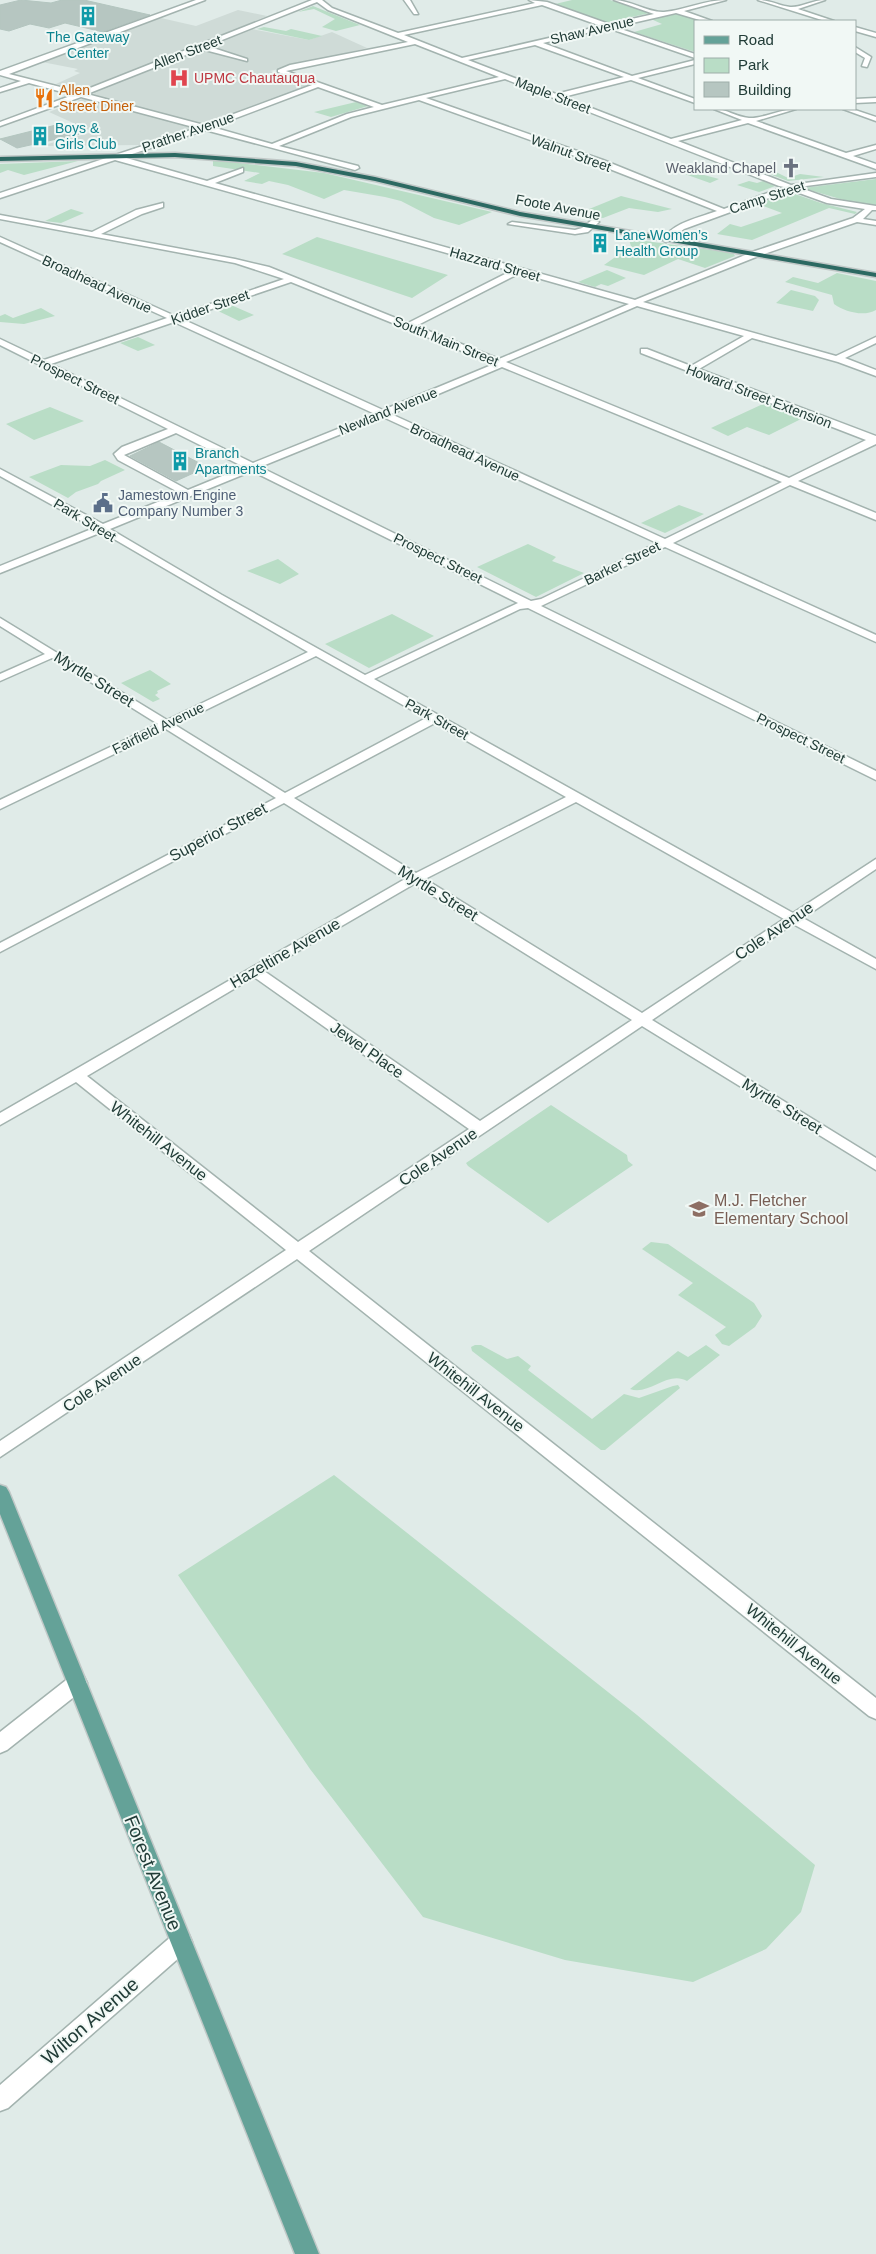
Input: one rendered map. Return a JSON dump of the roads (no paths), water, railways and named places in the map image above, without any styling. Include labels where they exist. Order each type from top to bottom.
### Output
[{"type":"highway","name":"Foote Avenue","points":[[0,154],[134,150],[228,152],[289,158],[355,168],[592,225]]},
{"type":"highway","name":"Foote Avenue","points":[[0,159],[202,156],[296,164],[366,177],[482,206],[668,237],[876,275]]},
{"type":"highway","name":"Foote Avenue","points":[[668,237],[773,249],[876,268]]},
{"type":"main road","name":"Forest Avenue","points":[[0,1492],[307,2254]]},
{"type":"street","points":[[1,74],[190,2],[202,0]]},
{"type":"street","name":"Maple Street","points":[[317,0],[330,9],[503,78],[557,96],[790,187],[830,201],[873,208]]},
{"type":"street","name":"Allen Street","points":[[0,124],[202,47],[317,0]]},
{"type":"street","points":[[407,0],[416,12]]},
{"type":"street","points":[[532,0],[694,56]]},
{"type":"street","points":[[398,35],[560,0]]},
{"type":"street","points":[[618,0],[661,14]]},
{"type":"street","name":"Shaw Avenue","points":[[461,60],[723,0]]},
{"type":"street","points":[[761,0],[827,20]]},
{"type":"street","points":[[791,9],[822,0]]},
{"type":"street","points":[[677,10],[706,20]]},
{"type":"street","points":[[856,29],[876,35]]},
{"type":"street","points":[[381,107],[280,71],[343,56],[416,42]]},
{"type":"street","points":[[536,42],[694,101]]},
{"type":"street","points":[[202,47],[245,60]]},
{"type":"street","points":[[856,50],[868,57],[865,66]]},
{"type":"street","points":[[557,96],[694,62]]},
{"type":"street","points":[[856,68],[874,65]]},
{"type":"street","name":"Foote Avenue","points":[[1,74],[355,168]]},
{"type":"street","points":[[272,146],[349,115],[503,78]]},
{"type":"street","points":[[0,90],[27,81]]},
{"type":"street","name":"Prather Avenue","points":[[0,196],[204,128],[318,85]]},
{"type":"street","name":"Walnut Street","points":[[418,98],[600,162],[723,211]]},
{"type":"street","points":[[856,101],[876,100]]},
{"type":"street","points":[[720,110],[876,167]]},
{"type":"street","points":[[671,141],[789,110]]},
{"type":"street","points":[[849,110],[876,119]]},
{"type":"street","name":"Foote Avenue","points":[[272,146],[296,164]]},
{"type":"street","points":[[845,156],[876,147]]},
{"type":"street","name":"Hazzard Street","points":[[116,156],[206,184],[836,359],[876,373]]},
{"type":"street","points":[[206,184],[240,170]]},
{"type":"street","name":"Camp Street","points":[[668,237],[681,227],[790,187],[876,175]]},
{"type":"street","points":[[94,234],[139,212],[160,205]]},
{"type":"street","points":[[856,220],[873,208]]},
{"type":"street","name":"South Main Street","points":[[0,216],[241,262],[292,279],[500,362],[876,518]]},
{"type":"street","points":[[856,220],[876,223]]},
{"type":"street","name":"Newland Avenue","points":[[0,570],[495,368],[506,358],[636,302],[758,253],[856,220]]},
{"type":"street","points":[[512,224],[575,232],[592,225]]},
{"type":"street","name":"Broadhead Avenue","points":[[0,239],[662,543],[876,639]]},
{"type":"street","points":[[409,326],[519,270]]},
{"type":"street","name":"Kidder Street","points":[[44,363],[292,279]]},
{"type":"street","points":[[691,370],[751,335]]},
{"type":"street","points":[[836,359],[876,340]]},
{"type":"street","name":"Prospect Street","points":[[0,342],[876,776]]},
{"type":"street","name":"Howard Street Extension","points":[[644,351],[875,440]]},
{"type":"street","points":[[177,429],[125,449],[119,454],[125,460],[187,493]]},
{"type":"street","name":"Barker Street","points":[[365,679],[517,606],[544,602],[875,440]]},
{"type":"street","name":"Park Street","points":[[0,472],[316,652],[876,965]]},
{"type":"street","name":"Myrtle Street","points":[[0,621],[876,1165]]},
{"type":"street","name":"Fairfield Avenue","points":[[0,805],[316,652]]},
{"type":"street","points":[[0,678],[53,654]]},
{"type":"street","name":"Superior Street","points":[[0,948],[436,718]]},
{"type":"street","name":"Hazeltine Avenue","points":[[0,1120],[415,878],[576,797]]},
{"type":"street","name":"Cole Avenue","points":[[0,1450],[876,863]]},
{"type":"street","name":"Jewel Place","points":[[255,971],[480,1129]]},
{"type":"street","name":"Whitehill Avenue","points":[[76,1075],[876,1710]]},
{"type":"street","points":[[0,1744],[77,1684]]},
{"type":"street","name":"Wilton Avenue","points":[[0,2100],[181,1942]]},
{"type":"place","name":"The Gateway Center","points":[[88,16]]},
{"type":"place","name":"UPMC Chautauqua","points":[[179,78]]},
{"type":"place","name":"Allen Street Diner","points":[[44,98]]},
{"type":"place","name":"Boys & Girls Club","points":[[40,136]]},
{"type":"place","name":"Weakland Chapel","points":[[791,168]]},
{"type":"place","name":"Lane Women’s Health Group","points":[[600,243]]},
{"type":"place","name":"Branch Apartments","points":[[180,461]]},
{"type":"place","name":"Jamestown Engine Company Number 3","points":[[103,503]]},
{"type":"place","name":"M.J. Fletcher Elementary School","points":[[699,1209]]}]
